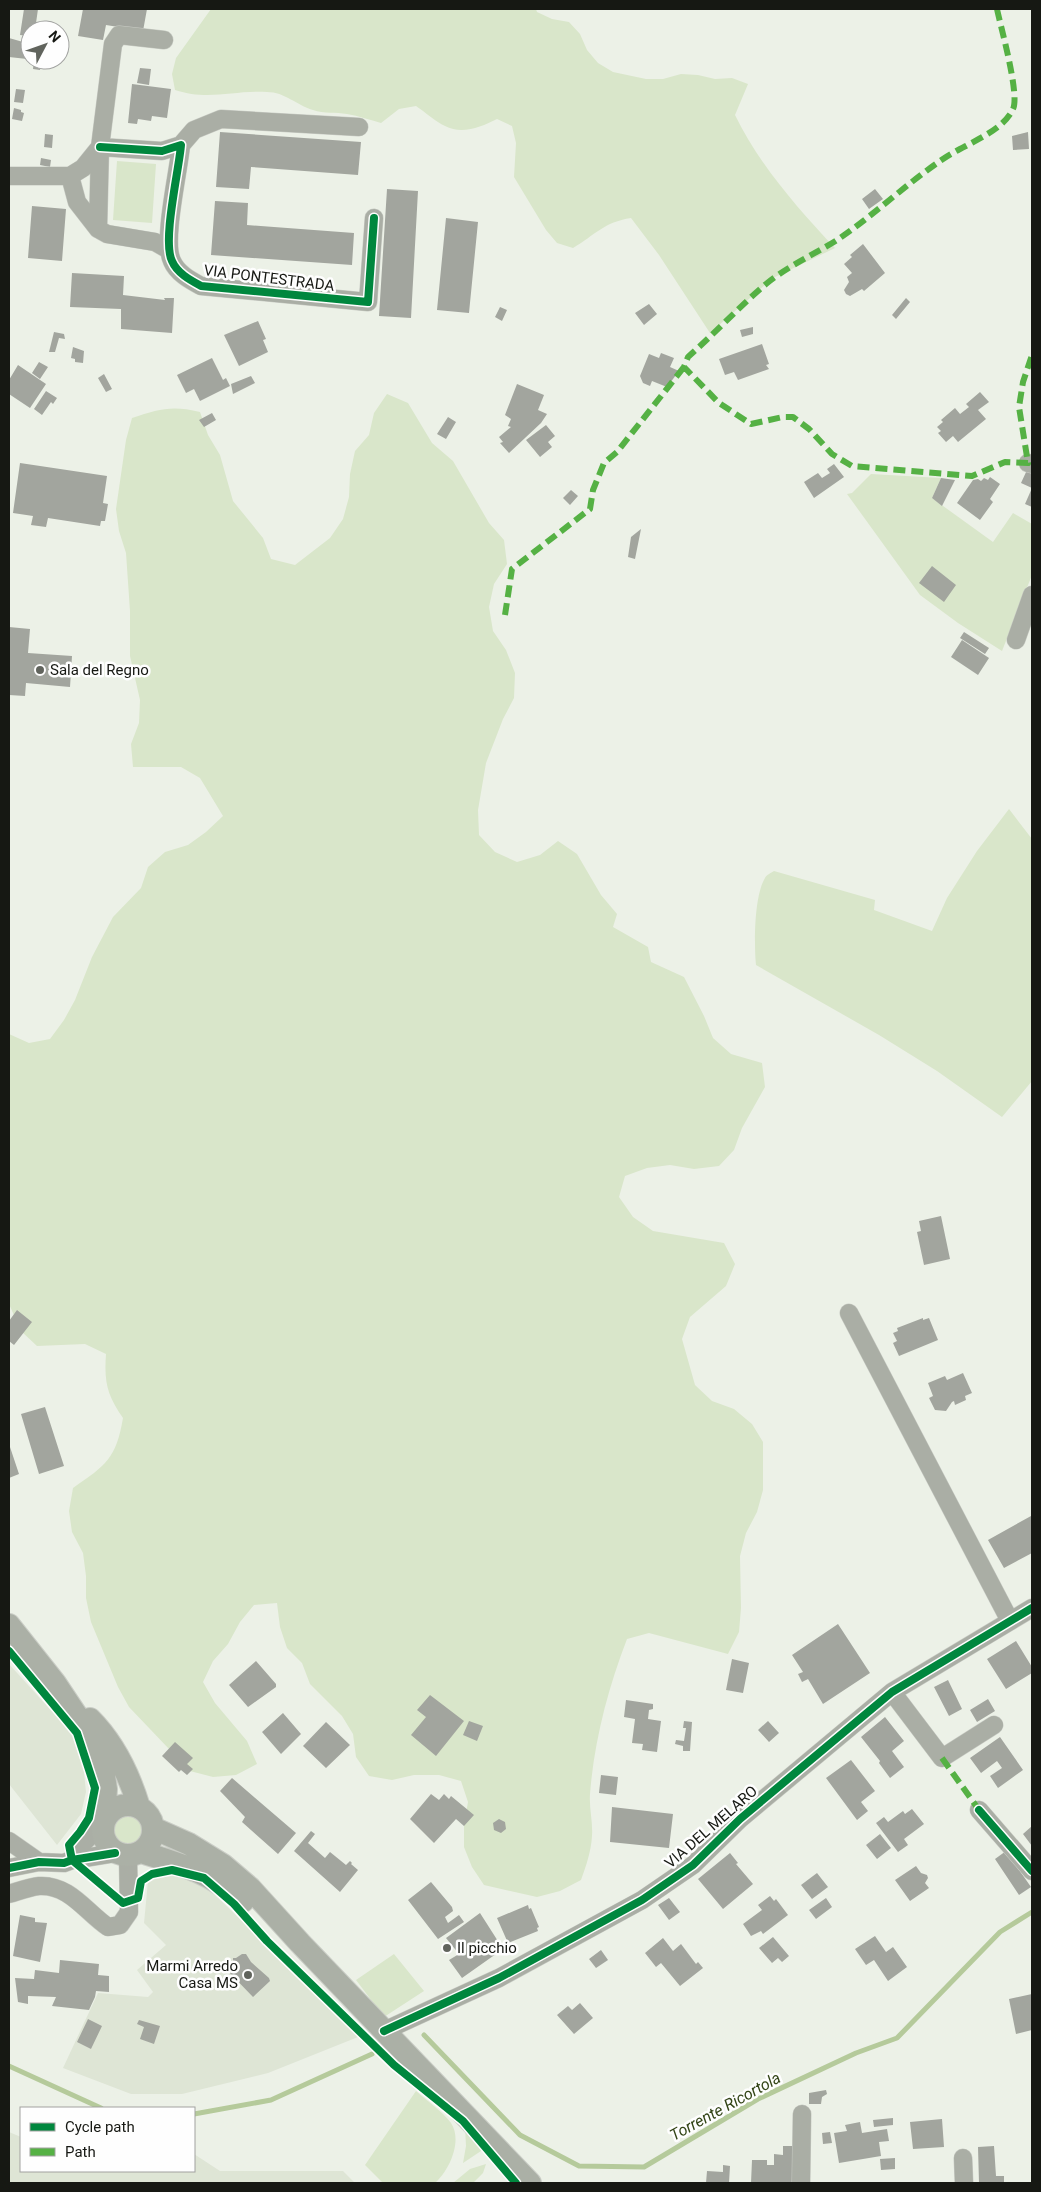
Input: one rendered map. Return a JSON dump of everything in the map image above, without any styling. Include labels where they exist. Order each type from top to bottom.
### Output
[{"type":"main road","points":[[9,1625],[55,1682],[100,1729],[131,1779],[139,1807],[151,1820],[153,1828],[151,1842],[128,1854]]},
{"type":"main road","points":[[55,1682],[83,1725],[102,1762],[106,1789],[103,1838],[110,1849],[195,1869],[227,1888],[258,1914],[300,1944]]},
{"type":"main road","points":[[103,1823],[108,1814],[122,1805],[139,1807]]},
{"type":"main road","points":[[153,1828],[189,1844],[223,1865],[250,1888],[300,1944],[530,2183]]},
{"type":"street","points":[[98,229],[100,147],[114,44],[119,34],[164,40]]},
{"type":"street","points":[[100,147],[162,152],[181,145],[194,130],[220,119],[359,127]]},
{"type":"street","points":[[70,176],[77,202],[98,229],[107,234],[155,242],[169,250],[172,198],[181,145]]},
{"type":"street","points":[[9,176],[70,176],[83,168],[100,147]]},
{"type":"street","name":"VIA PONTESTRADA","points":[[169,250],[172,261],[183,275],[201,286],[368,302],[374,218]]},
{"type":"street","points":[[1016,640],[1032,595]]},
{"type":"street","points":[[849,1313],[1010,1621]]},
{"type":"street","name":"VIA DEL MELARO","points":[[384,2031],[499,1978],[642,1900],[693,1865],[740,1819],[892,1692],[1032,1608]]},
{"type":"street","points":[[892,1692],[942,1758],[994,1725]]},
{"type":"street","points":[[979,1810],[1032,1871]]},
{"type":"street","points":[[72,1860],[84,1842],[103,1823]]},
{"type":"street","points":[[9,1841],[39,1862]]},
{"type":"street","points":[[9,1868],[39,1862],[64,1863],[72,1860],[128,1854],[129,1912],[120,1925],[108,1927],[94,1918],[64,1890],[40,1886],[9,1894]]},
{"type":"street","points":[[801,2183],[802,2114]]},
{"type":"street","points":[[963,2158],[964,2183]]},
{"type":"shaded area","points":[[9,1664],[75,1737],[84,1772],[86,1792],[81,1814],[57,1845],[9,1784]]},
{"type":"shaded area","points":[[172,1874],[197,1881],[212,1892],[300,1977],[358,2037],[268,2073],[182,2094],[131,2094],[63,2068],[98,1993],[148,1997],[153,1992],[137,1970],[166,1945],[144,1923],[148,1881],[153,1875]]},
{"type":"shaded area","points":[[9,2132],[20,2137],[20,2172],[195,2172],[195,2155],[220,2171],[343,2171],[355,2183],[9,2183]]},
{"type":"green space","points":[[211,9],[536,9],[537,12],[552,19],[569,22],[580,34],[587,50],[598,63],[613,72],[646,79],[663,79],[681,74],[715,79],[732,78],[748,84],[735,115],[744,133],[780,185],[835,248],[773,278],[710,333],[659,255],[631,218],[607,226],[573,248],[557,243],[546,230],[514,177],[516,143],[512,126],[497,119],[471,129],[458,130],[451,129],[442,124],[416,106],[399,109],[381,123],[347,114],[317,111],[307,108],[285,96],[273,93],[199,95],[175,90],[172,74],[176,58]]},
{"type":"green space","points":[[117,161],[156,164],[152,223],[113,220]]},
{"type":"green space","points":[[387,394],[408,403],[432,443],[453,461],[489,523],[504,540],[507,564],[494,584],[489,607],[493,631],[506,650],[515,673],[514,698],[503,719],[486,763],[478,810],[479,835],[495,852],[517,862],[540,855],[558,841],[577,854],[601,895],[617,914],[613,927],[648,947],[651,962],[684,977],[713,1038],[731,1054],[762,1063],[765,1087],[742,1128],[734,1150],[719,1166],[694,1169],[670,1165],[647,1168],[625,1176],[619,1197],[633,1217],[653,1231],[724,1243],[735,1264],[726,1286],[690,1317],[682,1339],[695,1385],[712,1401],[734,1409],[752,1424],[763,1442],[763,1490],[757,1512],[746,1533],[740,1556],[741,1608],[739,1632],[728,1654],[649,1633],[627,1639],[608,1696],[598,1735],[590,1794],[591,1842],[583,1875],[581,1880],[560,1891],[537,1897],[484,1885],[472,1867],[464,1847],[464,1825],[468,1802],[461,1781],[439,1775],[414,1775],[392,1780],[369,1776],[356,1757],[353,1734],[342,1716],[310,1684],[302,1663],[287,1648],[280,1627],[277,1603],[254,1605],[240,1622],[228,1644],[213,1661],[203,1682],[215,1703],[247,1741],[257,1764],[236,1775],[213,1777],[190,1771],[129,1707],[118,1687],[91,1622],[86,1598],[83,1553],[72,1532],[69,1511],[73,1488],[108,1460],[117,1443],[120,1432],[123,1418],[113,1402],[108,1388],[106,1380],[106,1354],[85,1344],[37,1346],[21,1331],[9,1304],[9,1034],[29,1043],[50,1039],[64,1020],[75,1000],[92,957],[113,917],[141,888],[148,867],[165,852],[188,845],[223,816],[200,778],[181,767],[133,767],[131,744],[139,723],[140,700],[130,656],[130,611],[126,553],[119,531],[116,509],[126,440],[132,418],[150,412],[173,408],[200,412],[208,435],[220,455],[233,501],[263,538],[271,559],[295,565],[330,538],[343,519],[349,497],[350,474],[355,451],[369,435],[374,413]]},
{"type":"green space","points":[[871,474],[941,478],[932,498],[993,542],[1013,513],[1032,524],[1032,575],[1002,651],[958,623],[920,595],[847,494],[852,493]]},
{"type":"green space","points":[[1009,809],[1032,839],[1032,1081],[1002,1117],[937,1071],[879,1035],[756,965],[755,933],[761,886],[767,875],[774,871],[875,900],[874,910],[932,931],[947,898],[977,851]]},
{"type":"green space","points":[[128,1808],[143,1814],[149,1829],[143,1844],[128,1850],[113,1844],[107,1829],[113,1814]]},
{"type":"green space","points":[[394,1954],[424,1991],[384,2017],[356,1980]]},
{"type":"green space","points":[[416,2091],[451,2123],[456,2138],[453,2155],[445,2171],[435,2183],[383,2183],[365,2165]]},
{"type":"green space","points":[[465,2127],[484,2149],[463,2163],[466,2146]]},
{"type":"green space","points":[[486,2164],[483,2173],[473,2183],[453,2183],[470,2169]]},
{"type":"building","points":[[24,9],[38,9],[36,20],[22,20]]},
{"type":"building","points":[[83,9],[147,9],[143,31],[106,25],[103,40],[78,36]]},
{"type":"building","points":[[9,38],[20,41],[20,58],[9,57]]},
{"type":"building","points":[[140,68],[151,69],[149,85],[137,83]]},
{"type":"building","points":[[132,84],[171,89],[167,118],[152,116],[151,121],[138,119],[137,124],[128,123]]},
{"type":"building","points":[[16,89],[25,90],[23,103],[14,102]]},
{"type":"building","points":[[14,108],[24,113],[22,121],[12,119]]},
{"type":"building","points":[[220,132],[361,142],[358,175],[251,167],[249,189],[216,187]]},
{"type":"building","points":[[1028,132],[1029,149],[1013,150],[1012,136]]},
{"type":"building","points":[[45,134],[53,135],[52,148],[44,147]]},
{"type":"building","points":[[41,158],[51,160],[50,167],[40,165]]},
{"type":"building","points":[[387,189],[418,191],[411,318],[379,316]]},
{"type":"building","points":[[875,189],[883,199],[869,209],[862,199]]},
{"type":"building","points":[[215,201],[248,203],[247,225],[354,233],[352,265],[211,255]]},
{"type":"building","points":[[32,206],[66,209],[62,261],[28,258]]},
{"type":"building","points":[[446,218],[478,222],[469,313],[437,310]]},
{"type":"building","points":[[863,244],[885,273],[864,291],[862,289],[850,296],[844,290],[849,282],[847,277],[852,273],[844,264],[852,257],[850,255]]},
{"type":"building","points":[[72,273],[124,276],[123,295],[165,300],[164,298],[174,298],[172,333],[121,329],[121,309],[70,307]]},
{"type":"building","points":[[906,298],[910,302],[896,319],[892,315]]},
{"type":"building","points":[[649,304],[657,314],[644,325],[635,313]]},
{"type":"building","points":[[500,307],[507,310],[502,321],[495,317]]},
{"type":"building","points":[[258,321],[266,339],[263,340],[268,352],[239,366],[224,335]]},
{"type":"building","points":[[753,327],[753,334],[742,337],[740,330]]},
{"type":"building","points":[[54,332],[64,334],[65,339],[59,338],[55,352],[49,352]]},
{"type":"building","points":[[762,344],[769,364],[766,365],[769,369],[738,380],[734,372],[725,375],[719,359]]},
{"type":"building","points":[[73,347],[84,351],[83,363],[75,362],[75,359],[71,358]]},
{"type":"building","points":[[661,353],[674,358],[670,367],[679,371],[667,387],[652,381],[650,386],[643,383],[640,376],[649,354],[659,358]]},
{"type":"building","points":[[212,358],[223,380],[226,378],[230,386],[200,401],[194,389],[186,393],[177,375]]},
{"type":"building","points":[[39,362],[48,367],[40,379],[32,373]]},
{"type":"building","points":[[18,365],[46,384],[30,408],[9,394],[9,380]]},
{"type":"building","points":[[104,374],[112,389],[106,392],[98,378]]},
{"type":"building","points":[[251,376],[255,383],[233,394],[231,384]]},
{"type":"building","points":[[517,384],[544,395],[538,410],[547,414],[541,423],[509,453],[500,443],[503,442],[499,437],[511,427],[508,426],[511,419],[505,415]]},
{"type":"building","points":[[46,391],[57,398],[53,404],[51,402],[42,415],[34,409]]},
{"type":"building","points":[[980,392],[989,402],[978,410],[986,419],[958,442],[953,436],[946,442],[938,433],[941,431],[937,427],[943,422],[941,420],[955,408],[960,414],[969,407],[966,404]]},
{"type":"building","points":[[212,413],[216,420],[204,427],[199,420]]},
{"type":"building","points":[[448,417],[456,422],[446,439],[437,434]]},
{"type":"building","points":[[546,425],[555,436],[548,442],[552,447],[540,457],[526,440]]},
{"type":"building","points":[[20,463],[107,476],[103,503],[108,504],[105,521],[101,521],[100,526],[48,518],[46,527],[31,525],[33,516],[13,513]]},
{"type":"building","points":[[834,464],[844,477],[814,498],[804,482],[818,473],[822,478],[830,473],[827,469]]},
{"type":"building","points":[[1027,470],[1032,472],[1032,488],[1021,483]]},
{"type":"building","points":[[990,477],[1000,484],[990,499],[993,502],[980,520],[957,503],[973,480],[978,479],[981,481],[984,478],[988,480]]},
{"type":"building","points":[[941,478],[955,480],[942,506],[932,498]]},
{"type":"building","points":[[1032,488],[1032,507],[1025,504]]},
{"type":"building","points":[[571,490],[578,496],[570,505],[563,498]]},
{"type":"building","points":[[641,529],[635,559],[628,557],[631,537]]},
{"type":"building","points":[[932,566],[956,585],[944,602],[919,583]]},
{"type":"building","name":"Sala del Regno","points":[[9,627],[30,629],[28,653],[72,656],[70,687],[26,683],[25,696],[9,695]]},
{"type":"building","points":[[964,632],[989,648],[985,654],[960,638]]},
{"type":"building","points":[[962,640],[989,658],[978,675],[951,657]]},
{"type":"building","points":[[941,1216],[950,1259],[924,1265],[917,1232],[921,1231],[919,1221]]},
{"type":"building","points":[[17,1310],[32,1322],[14,1345],[9,1341],[9,1321]]},
{"type":"building","points":[[923,1318],[923,1320],[929,1318],[938,1340],[899,1356],[893,1343],[897,1341],[893,1333],[898,1331],[897,1328]]},
{"type":"building","points":[[963,1373],[972,1393],[965,1396],[966,1400],[955,1405],[954,1401],[952,1402],[946,1411],[935,1410],[929,1398],[933,1396],[928,1383],[945,1376],[947,1380]]},
{"type":"building","points":[[45,1407],[64,1466],[39,1474],[21,1414]]},
{"type":"building","points":[[9,1444],[19,1474],[9,1478]]},
{"type":"building","points":[[1031,1516],[1032,1553],[1004,1568],[988,1540]]},
{"type":"building","points":[[838,1624],[870,1673],[823,1704],[808,1679],[802,1682],[798,1674],[803,1672],[792,1655]]},
{"type":"building","points":[[1016,1641],[1032,1667],[1032,1673],[1006,1689],[987,1659]]},
{"type":"building","points":[[732,1659],[749,1663],[743,1693],[726,1690]]},
{"type":"building","points":[[256,1661],[276,1684],[276,1687],[248,1707],[229,1685]]},
{"type":"building","points":[[948,1680],[962,1709],[949,1716],[934,1687]]},
{"type":"building","points":[[430,1695],[464,1721],[436,1756],[411,1735],[426,1717],[417,1710]]},
{"type":"building","points":[[988,1699],[995,1711],[977,1722],[970,1710]]},
{"type":"building","points":[[626,1700],[653,1704],[653,1709],[649,1710],[648,1719],[661,1721],[657,1752],[642,1750],[643,1744],[632,1743],[635,1719],[624,1717]]},
{"type":"building","points":[[283,1713],[301,1734],[281,1754],[262,1732]]},
{"type":"building","points":[[885,1717],[904,1741],[892,1751],[904,1767],[890,1778],[879,1763],[880,1761],[861,1737]]},
{"type":"building","points":[[469,1721],[483,1726],[477,1741],[463,1735]]},
{"type":"building","points":[[684,1721],[692,1722],[690,1751],[683,1751],[683,1746],[675,1744],[676,1740],[684,1741],[686,1728],[683,1728]]},
{"type":"building","points":[[768,1721],[779,1733],[769,1742],[758,1730]]},
{"type":"building","points":[[326,1722],[350,1745],[326,1768],[303,1746]]},
{"type":"building","points":[[1000,1737],[1023,1770],[998,1788],[990,1776],[1002,1768],[997,1761],[981,1773],[970,1758]]},
{"type":"building","points":[[175,1742],[193,1758],[187,1764],[193,1769],[187,1775],[181,1770],[179,1772],[162,1756]]},
{"type":"building","points":[[851,1760],[875,1791],[861,1802],[868,1811],[857,1820],[826,1778]]},
{"type":"building","points":[[601,1775],[618,1777],[616,1795],[599,1793]]},
{"type":"building","points":[[232,1778],[296,1833],[278,1854],[242,1822],[245,1817],[220,1791]]},
{"type":"building","points":[[431,1794],[439,1800],[444,1794],[449,1799],[451,1796],[474,1815],[464,1826],[456,1819],[434,1843],[410,1819]]},
{"type":"building","points":[[612,1807],[673,1814],[669,1848],[610,1842]]},
{"type":"building","points":[[912,1809],[924,1824],[904,1839],[908,1845],[898,1852],[876,1823],[884,1817],[888,1822],[903,1811],[905,1814]]},
{"type":"building","points":[[499,1819],[505,1822],[506,1829],[501,1833],[494,1830],[493,1823]]},
{"type":"building","points":[[1032,1826],[1032,1846],[1023,1834]]},
{"type":"building","points":[[311,1831],[315,1834],[308,1843],[325,1858],[330,1852],[346,1865],[350,1861],[358,1870],[340,1892],[294,1851]]},
{"type":"building","points":[[880,1834],[891,1848],[877,1859],[866,1845]]},
{"type":"building","points":[[1006,1851],[1031,1887],[1019,1895],[995,1859]]},
{"type":"building","points":[[730,1853],[738,1863],[736,1864],[753,1884],[723,1909],[698,1879]]},
{"type":"building","points":[[916,1866],[921,1873],[927,1875],[928,1878],[925,1883],[929,1888],[910,1901],[895,1880]]},
{"type":"building","points":[[817,1873],[828,1887],[812,1899],[801,1885]]},
{"type":"building","points":[[431,1882],[452,1907],[453,1911],[445,1917],[448,1923],[459,1915],[464,1922],[438,1939],[408,1900]]},
{"type":"building","points":[[770,1896],[774,1901],[776,1899],[788,1915],[763,1934],[761,1931],[751,1936],[743,1924],[762,1910],[758,1905]]},
{"type":"building","points":[[669,1898],[680,1912],[669,1920],[658,1905]]},
{"type":"building","points":[[826,1898],[832,1907],[816,1919],[809,1910]]},
{"type":"building","points":[[528,1905],[539,1927],[537,1928],[538,1931],[508,1943],[497,1918]]},
{"type":"building","points":[[480,1913],[503,1949],[462,1978],[449,1960],[459,1954],[446,1938]]},
{"type":"building","points":[[20,1915],[35,1918],[35,1922],[47,1923],[40,1962],[13,1956]]},
{"type":"building","points":[[875,1936],[886,1952],[893,1947],[907,1967],[888,1981],[874,1960],[866,1965],[855,1949]]},
{"type":"building","points":[[773,1937],[789,1956],[782,1962],[778,1958],[772,1963],[759,1948]]},
{"type":"building","points":[[663,1938],[673,1951],[681,1944],[696,1964],[698,1962],[703,1968],[680,1986],[661,1963],[656,1967],[645,1953]]},
{"type":"building","points":[[601,1950],[608,1960],[596,1968],[589,1959]]},
{"type":"building","name":"Marmi Arredo Casa MS","points":[[246,1954],[251,1962],[270,1981],[253,1997],[226,1969],[233,1962],[233,1958]]},
{"type":"building","points":[[60,1960],[99,1964],[98,1975],[109,1976],[109,1992],[96,1991],[89,2010],[52,2006],[56,1997],[28,1996],[28,2004],[18,2002],[15,1978],[34,1979],[35,1970],[59,1973]]},
{"type":"building","points":[[1032,1994],[1032,2030],[1016,2034],[1009,1999]]},
{"type":"building","points":[[580,2003],[593,2018],[574,2034],[557,2015],[568,2006],[572,2010]]},
{"type":"building","points":[[88,2019],[102,2026],[91,2049],[77,2042]]},
{"type":"building","points":[[139,2020],[160,2026],[154,2044],[140,2039],[144,2027],[137,2024]]},
{"type":"building","points":[[826,2090],[827,2094],[822,2097],[821,2104],[809,2104],[809,2093]]},
{"type":"building","points":[[893,2118],[893,2125],[874,2127],[873,2120]]},
{"type":"building","points":[[942,2119],[944,2147],[913,2149],[910,2122]]},
{"type":"building","points":[[860,2122],[862,2133],[887,2129],[889,2141],[879,2142],[881,2156],[839,2163],[834,2133],[847,2131],[845,2125]]},
{"type":"building","points":[[830,2132],[832,2143],[823,2144],[822,2133]]},
{"type":"building","points":[[783,2146],[794,2146],[793,2183],[751,2183],[752,2160],[767,2160],[767,2165],[774,2165],[774,2154],[783,2155]]},
{"type":"building","points":[[994,2146],[996,2176],[1004,2176],[1004,2183],[979,2183],[978,2147]]},
{"type":"building","points":[[895,2158],[895,2169],[881,2170],[880,2159]]},
{"type":"building","points":[[723,2165],[730,2166],[729,2183],[706,2183],[707,2171],[723,2172]]},
{"type":"waterway","name":"Torrente Ricortola","points":[[424,2035],[520,2135],[579,2166],[644,2167],[758,2099],[856,2053],[897,2038],[1000,1932],[1032,1912]]},
{"type":"waterway","name":"Torrente Ricortola","points":[[195,2114],[271,2100],[372,2054]]},
{"type":"waterway","name":"Torrente Ricortola","points":[[9,2066],[99,2107]]},
{"type":"marked path","points":[[997,9],[1014,90],[1013,109],[1008,117],[992,131],[929,169],[837,240],[792,266],[766,284],[688,357],[684,367],[719,403],[751,424],[783,417],[793,417],[809,429],[832,454],[852,466],[972,476],[1005,462],[1028,463],[1019,407],[1023,382],[1032,355]]},
{"type":"marked path","points":[[505,615],[512,569],[590,509],[593,490],[604,463],[617,452],[684,367]]},
{"type":"marked path","points":[[942,1758],[979,1810]]},
{"type":"cycle path","points":[[100,147],[162,151],[181,145],[170,222],[169,251],[172,261],[180,273],[201,286],[368,302],[374,218]]},
{"type":"cycle path","points":[[384,2031],[499,1978],[642,1900],[693,1865],[740,1819],[892,1692],[1032,1608]]},
{"type":"cycle path","points":[[9,1651],[77,1733],[95,1788],[89,1818],[69,1845],[72,1860],[123,1903],[138,1898],[141,1881],[152,1874],[172,1870],[204,1878],[234,1904],[267,1941],[394,2065],[463,2121],[516,2183]]},
{"type":"cycle path","points":[[979,1810],[1032,1871]]},
{"type":"cycle path","points":[[9,1868],[39,1862],[64,1863],[115,1853]]},
{"type":"place","name":"Sala del Regno","points":[[40,670]]},
{"type":"place","name":"Il picchio","points":[[447,1948]]},
{"type":"place","name":"Marmi Arredo Casa MS","points":[[248,1975]]}]
